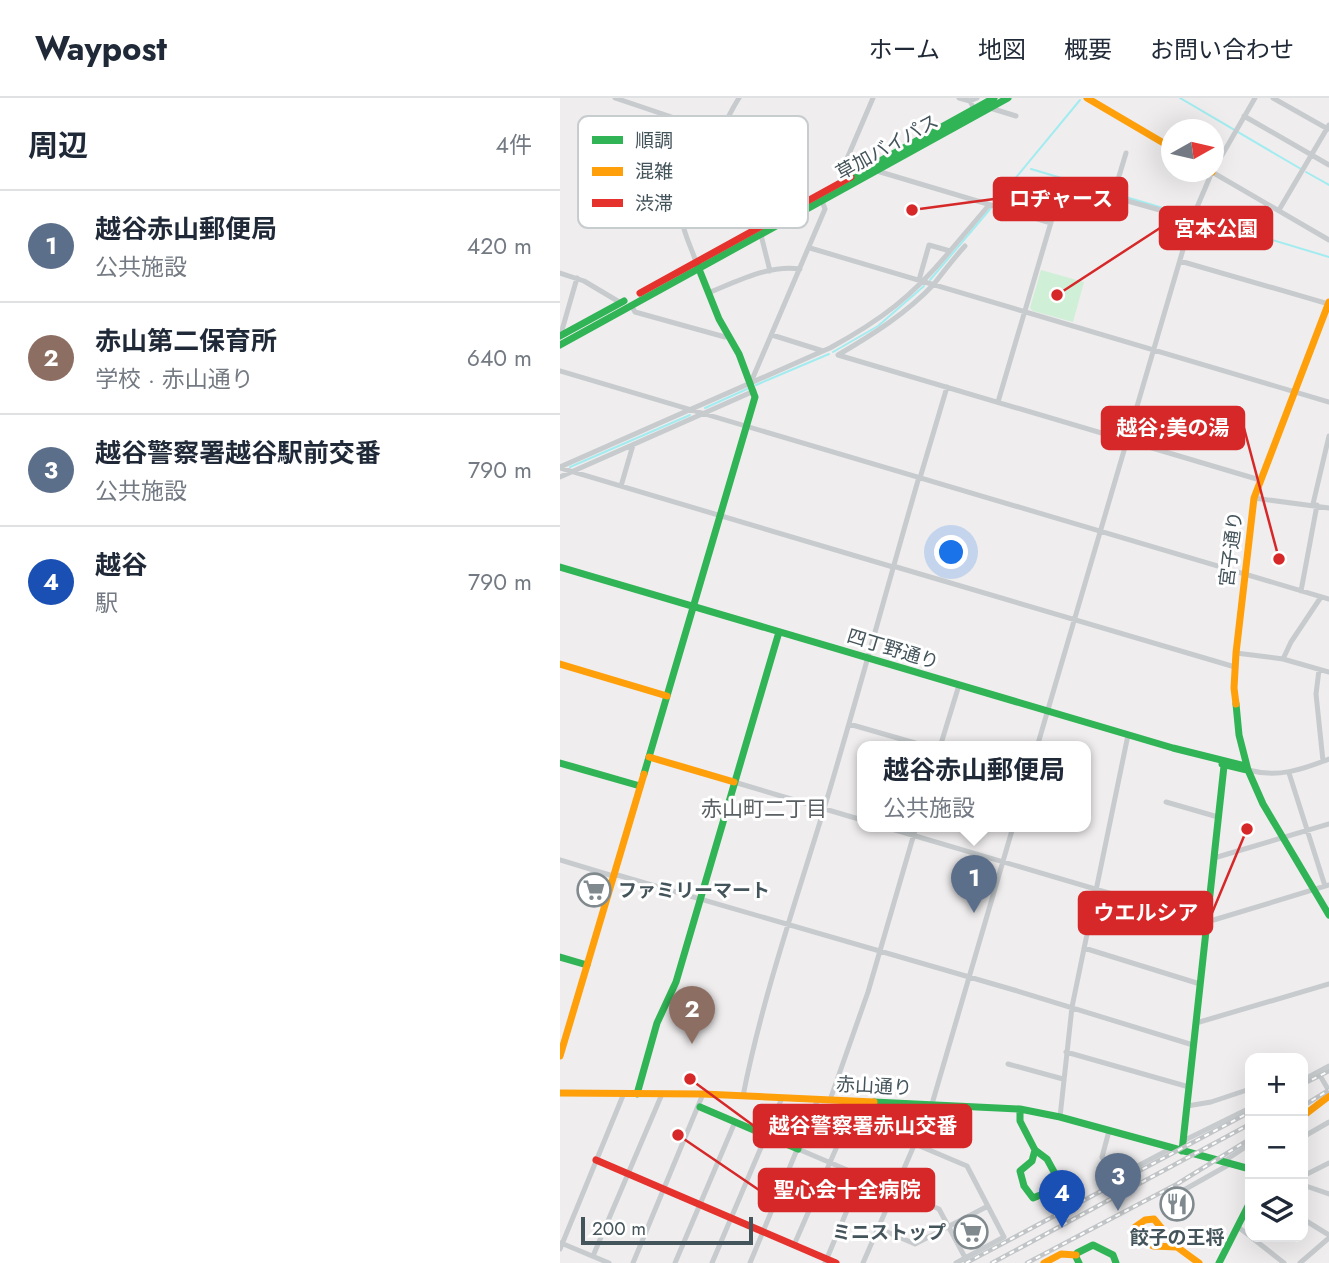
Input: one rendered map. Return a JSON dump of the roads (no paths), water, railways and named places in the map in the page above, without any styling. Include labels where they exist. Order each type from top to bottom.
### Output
[{"type":"main road","name":"草加バイパス","points":[[808,201],[974,103],[994,98]]},
{"type":"main road","name":"草加バイパス","points":[[808,209],[1008,98]]},
{"type":"main road","points":[[1087,98],[1161,142]]},
{"type":"main road","name":"草加バイパス","points":[[560,345],[760,228]]},
{"type":"main road","name":"草加バイパス","points":[[562,335],[774,228]]},
{"type":"main road","points":[[560,1054],[755,397],[698,266]]},
{"type":"main road","name":"宮子通り","points":[[1329,304],[1254,498],[1235,667],[1236,718],[1248,770],[1263,804],[1329,915]]},
{"type":"main road","name":"四丁野通り","points":[[560,567],[1248,770]]},
{"type":"main road","points":[[637,1094],[657,1023],[676,982],[779,632]]},
{"type":"main road","points":[[560,664],[667,696]]},
{"type":"main road","points":[[649,757],[734,782]]},
{"type":"main road","points":[[560,763],[640,786]]},
{"type":"main road","points":[[1182,1152],[1214,858],[1221,764]]},
{"type":"main road","points":[[560,957],[587,965]]},
{"type":"main road","name":"赤山通り","points":[[560,1093],[703,1094],[1020,1109],[1060,1117],[1245,1168]]},
{"type":"main road","points":[[1308,1112],[1329,1094]]},
{"type":"main road","points":[[700,1107],[798,1149]]},
{"type":"main road","points":[[1020,1109],[1020,1121],[1035,1150],[1047,1159],[1059,1181],[1055,1189],[1033,1198],[1021,1179],[1020,1171],[1032,1161],[1035,1150]]},
{"type":"main road","points":[[596,1160],[826,1261],[836,1263]]},
{"type":"main road","points":[[1219,1263],[1245,1212]]},
{"type":"main road","points":[[1177,1247],[1153,1246],[1141,1240],[1135,1227],[1151,1218],[1157,1221],[1177,1247],[1199,1263]]},
{"type":"main road","points":[[1160,1245],[1165,1239],[1164,1231]]},
{"type":"main road","points":[[1044,1263],[1061,1254],[1078,1259],[1090,1246],[1096,1246],[1113,1255],[1116,1263]]},
{"type":"street","points":[[615,98],[668,116]]},
{"type":"street","points":[[729,116],[739,98]]},
{"type":"street","points":[[840,183],[846,161],[873,98]]},
{"type":"street","points":[[959,98],[974,103]]},
{"type":"street","points":[[1224,150],[1255,98]]},
{"type":"street","points":[[1273,98],[1328,128],[1279,210]]},
{"type":"street","points":[[990,108],[1016,116]]},
{"type":"street","points":[[1244,116],[1329,164]]},
{"type":"street","points":[[1113,196],[1126,153]]},
{"type":"street","points":[[877,171],[1051,223]]},
{"type":"street","points":[[1224,178],[1329,240]]},
{"type":"street","points":[[1039,741],[1192,219],[1207,182]]},
{"type":"street","points":[[998,402],[1062,185],[1068,184],[1192,219]]},
{"type":"street","points":[[753,388],[772,335],[825,209],[822,201]]},
{"type":"street","points":[[560,477],[704,414],[883,317],[950,251],[989,205]]},
{"type":"street","points":[[684,228],[698,266]]},
{"type":"street","points":[[761,235],[770,271]]},
{"type":"street","points":[[921,281],[929,245],[950,251]]},
{"type":"street","points":[[965,246],[932,285],[891,321],[838,355],[1259,480]]},
{"type":"street","points":[[810,248],[1329,402]]},
{"type":"street","points":[[1180,261],[1329,304]]},
{"type":"street","points":[[708,293],[749,276],[800,269]]},
{"type":"street","points":[[560,273],[577,278],[621,303]]},
{"type":"street","points":[[562,335],[577,278]]},
{"type":"street","points":[[631,305],[635,312],[725,337],[728,335]]},
{"type":"street","points":[[772,335],[823,351]]},
{"type":"street","points":[[560,371],[1329,600]]},
{"type":"street","points":[[743,1096],[752,1054],[789,925],[947,387]]},
{"type":"street","points":[[560,468],[692,409],[753,388]]},
{"type":"street","points":[[1301,591],[1329,436]]},
{"type":"street","points":[[621,486],[633,445]]},
{"type":"street","points":[[560,468],[1235,667]]},
{"type":"street","points":[[1254,498],[1329,508]]},
{"type":"street","points":[[1283,659],[1321,597]]},
{"type":"street","points":[[1236,653],[1283,659],[1329,672]]},
{"type":"street","points":[[1319,670],[1316,694],[1326,760]]},
{"type":"street","points":[[942,741],[959,685]]},
{"type":"street","points":[[849,724],[908,741]]},
{"type":"street","points":[[1060,1117],[1072,1007],[1128,735]]},
{"type":"street","name":"四丁野通り","points":[[1248,770],[1264,775],[1289,773],[1326,760]]},
{"type":"street","points":[[902,832],[1207,922],[1327,886],[1289,773]]},
{"type":"street","points":[[734,782],[857,818]]},
{"type":"street","points":[[1166,802],[1218,817]]},
{"type":"street","points":[[1214,858],[1329,824]]},
{"type":"street","points":[[830,1100],[867,992],[914,832]]},
{"type":"street","points":[[863,1263],[932,1104],[1012,832]]},
{"type":"street","points":[[560,860],[700,898],[1193,1045]]},
{"type":"street","points":[[1084,948],[1200,984]]},
{"type":"street","points":[[1196,1023],[1329,984]]},
{"type":"street","points":[[1066,1052],[1189,1087]]},
{"type":"street","points":[[1008,1064],[1063,1079]]},
{"type":"street","points":[[1308,1077],[1329,1066]]},
{"type":"street","points":[[1318,1072],[1329,1094]]},
{"type":"street","points":[[1187,1106],[1245,1092]]},
{"type":"street","points":[[610,1263],[561,1245],[624,1094]]},
{"type":"street","points":[[593,1256],[662,1094]]},
{"type":"street","points":[[634,1263],[700,1107],[703,1094]]},
{"type":"street","points":[[712,1263],[782,1098]]},
{"type":"street","points":[[750,1263],[818,1099]]},
{"type":"street","points":[[1183,1141],[1245,1110]]},
{"type":"street","points":[[675,1263],[735,1122]]},
{"type":"street","points":[[1308,1134],[1329,1122]]},
{"type":"street","points":[[794,1245],[845,1128]]},
{"type":"street","points":[[1109,1130],[1102,1157],[1113,1179],[1170,1149]]},
{"type":"street","points":[[915,1144],[967,1166],[1004,1237],[966,1261],[956,1263]]},
{"type":"street","points":[[1175,1195],[1245,1148]]},
{"type":"street","points":[[798,1149],[939,1209],[966,1261]]},
{"type":"street","points":[[1308,1174],[1329,1163]]},
{"type":"street","points":[[826,1261],[861,1177]]},
{"type":"street","points":[[1308,1187],[1329,1194]]},
{"type":"street","points":[[878,1228],[915,1244],[988,1206]]},
{"type":"street","points":[[1300,1263],[1329,1236],[1308,1222]]},
{"type":"street","points":[[1238,1227],[1245,1232]]},
{"type":"street","points":[[1258,1242],[1284,1263]]},
{"type":"waterway","points":[[1180,98],[1301,169]]},
{"type":"waterway","points":[[995,203],[1080,100]]},
{"type":"waterway","points":[[1031,169],[1190,216]]},
{"type":"waterway","points":[[1306,172],[1329,185]]},
{"type":"waterway","points":[[930,280],[991,208]]},
{"type":"waterway","points":[[1196,217],[1329,257]]},
{"type":"waterway","points":[[833,352],[878,326],[924,286]]},
{"type":"waterway","points":[[756,385],[829,354]]},
{"type":"waterway","points":[[705,408],[747,389]]},
{"type":"waterway","points":[[570,467],[690,415]]},
{"type":"railway","points":[[1308,1082],[1329,1071]]},
{"type":"railway","points":[[1308,1103],[1329,1090]]},
{"type":"railway","points":[[966,1263],[1245,1115]]},
{"type":"railway","points":[[992,1263],[1245,1127]]},
{"type":"railway","points":[[1027,1263],[1177,1184],[1245,1142]]},
{"type":"place","name":"ロヂャース","points":[[912,210]]},
{"type":"place","name":"宮本公園","points":[[1057,295]]},
{"type":"place","name":"越谷;美の湯","points":[[1279,559]]},
{"type":"place","name":"ウエルシア","points":[[1247,829]]},
{"type":"place","name":"ファミリーマート","points":[[594,890]]},
{"type":"place","name":"越谷赤山郵便局","points":[[974,913]]},
{"type":"place","name":"赤山第二保育所","points":[[692,1044]]},
{"type":"place","name":"越谷警察署赤山交番","points":[[690,1079]]},
{"type":"place","name":"聖心会十全病院","points":[[678,1135]]},
{"type":"place","name":"餃子の王将","points":[[1177,1204]]},
{"type":"place","name":"越谷警察署越谷駅前交番","points":[[1118,1211]]},
{"type":"place","name":"越谷","points":[[1062,1228]]},
{"type":"place","name":"ミニストップ","points":[[971,1232]]},
{"type":"district","name":"赤山町二丁目","points":[[764,809]]}]
